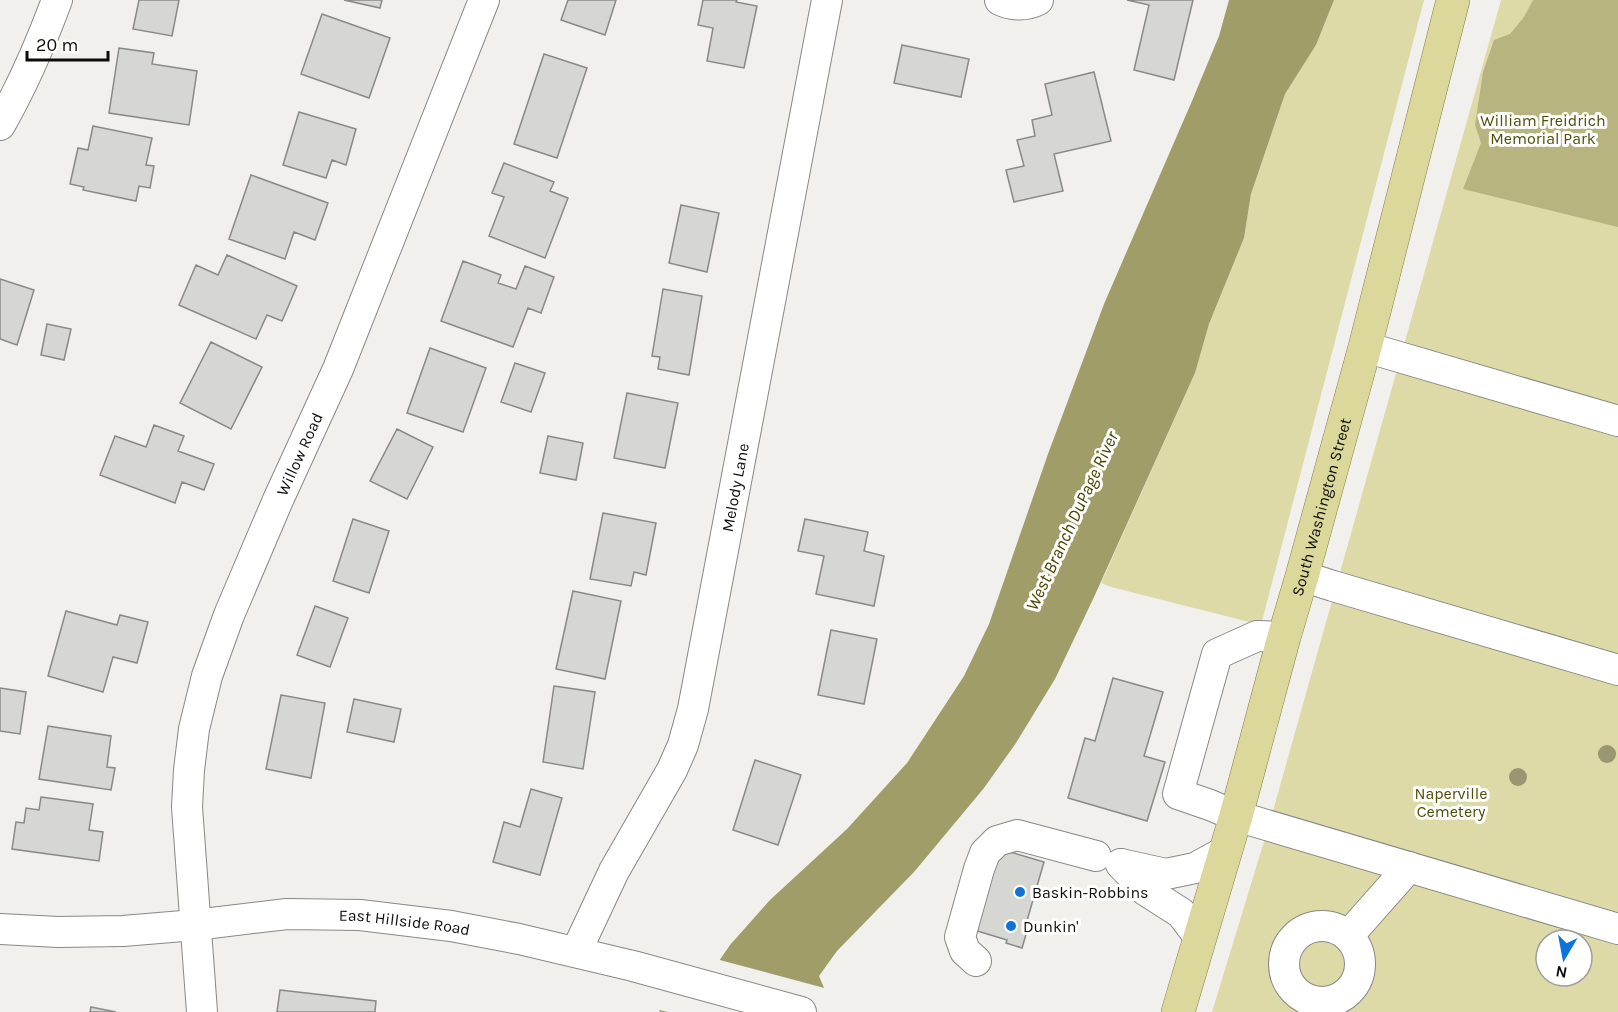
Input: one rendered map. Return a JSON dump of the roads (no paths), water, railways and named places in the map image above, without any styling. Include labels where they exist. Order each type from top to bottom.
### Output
[{"type":"main road","name":"South Washington Street","points":[[1178,1012],[1236,816],[1365,347],[1453,0]]},
{"type":"street","points":[[0,125],[16,97],[57,0]]},
{"type":"street","name":"Willow Road","points":[[202,1012],[187,807],[194,729],[207,676],[229,615],[278,500],[339,369],[484,0]]},
{"type":"street","name":"Melody Lane","points":[[576,952],[614,871],[672,770],[683,745],[693,709],[827,0]]},
{"type":"street","points":[[1000,0],[1019,5],[1038,0]]},
{"type":"street","points":[[1365,347],[1618,421]]},
{"type":"street","points":[[1302,576],[1618,670]]},
{"type":"street","points":[[1284,637],[1257,636],[1217,654],[1178,794],[1236,816],[1618,929]]},
{"type":"street","points":[[976,961],[965,951],[960,937],[979,869],[985,854],[997,841],[1017,835],[1096,856]]},
{"type":"street","points":[[1199,937],[1181,913],[1145,890],[1121,864],[1166,874],[1195,868],[1224,852]]},
{"type":"street","points":[[1348,936],[1409,867]]},
{"type":"street","name":"East Hillside Road","points":[[0,929],[58,932],[123,931],[287,914],[360,915],[451,926],[576,952],[801,1012]]},
{"type":"water","name":"West Branch DuPage River","points":[[1229,0],[1334,0],[1316,45],[1285,94],[1251,194],[1244,238],[1209,324],[1195,373],[1055,679],[1016,743],[984,788],[914,872],[837,951],[819,976],[827,995],[821,1012],[660,1012],[658,1008],[719,961],[730,945],[770,900],[847,829],[907,763],[964,676],[989,624],[1048,454],[1104,304],[1219,36]]},
{"type":"place","name":"Baskin-Robbins","points":[[1020,892]]},
{"type":"place","name":"Dunkin'","points":[[1011,926]]},
{"type":"park label","name":"William Freidrich Memorial Park","points":[[1543,129]]},
{"type":"park label","name":"Naperville Cemetery","points":[[1451,802]]}]
